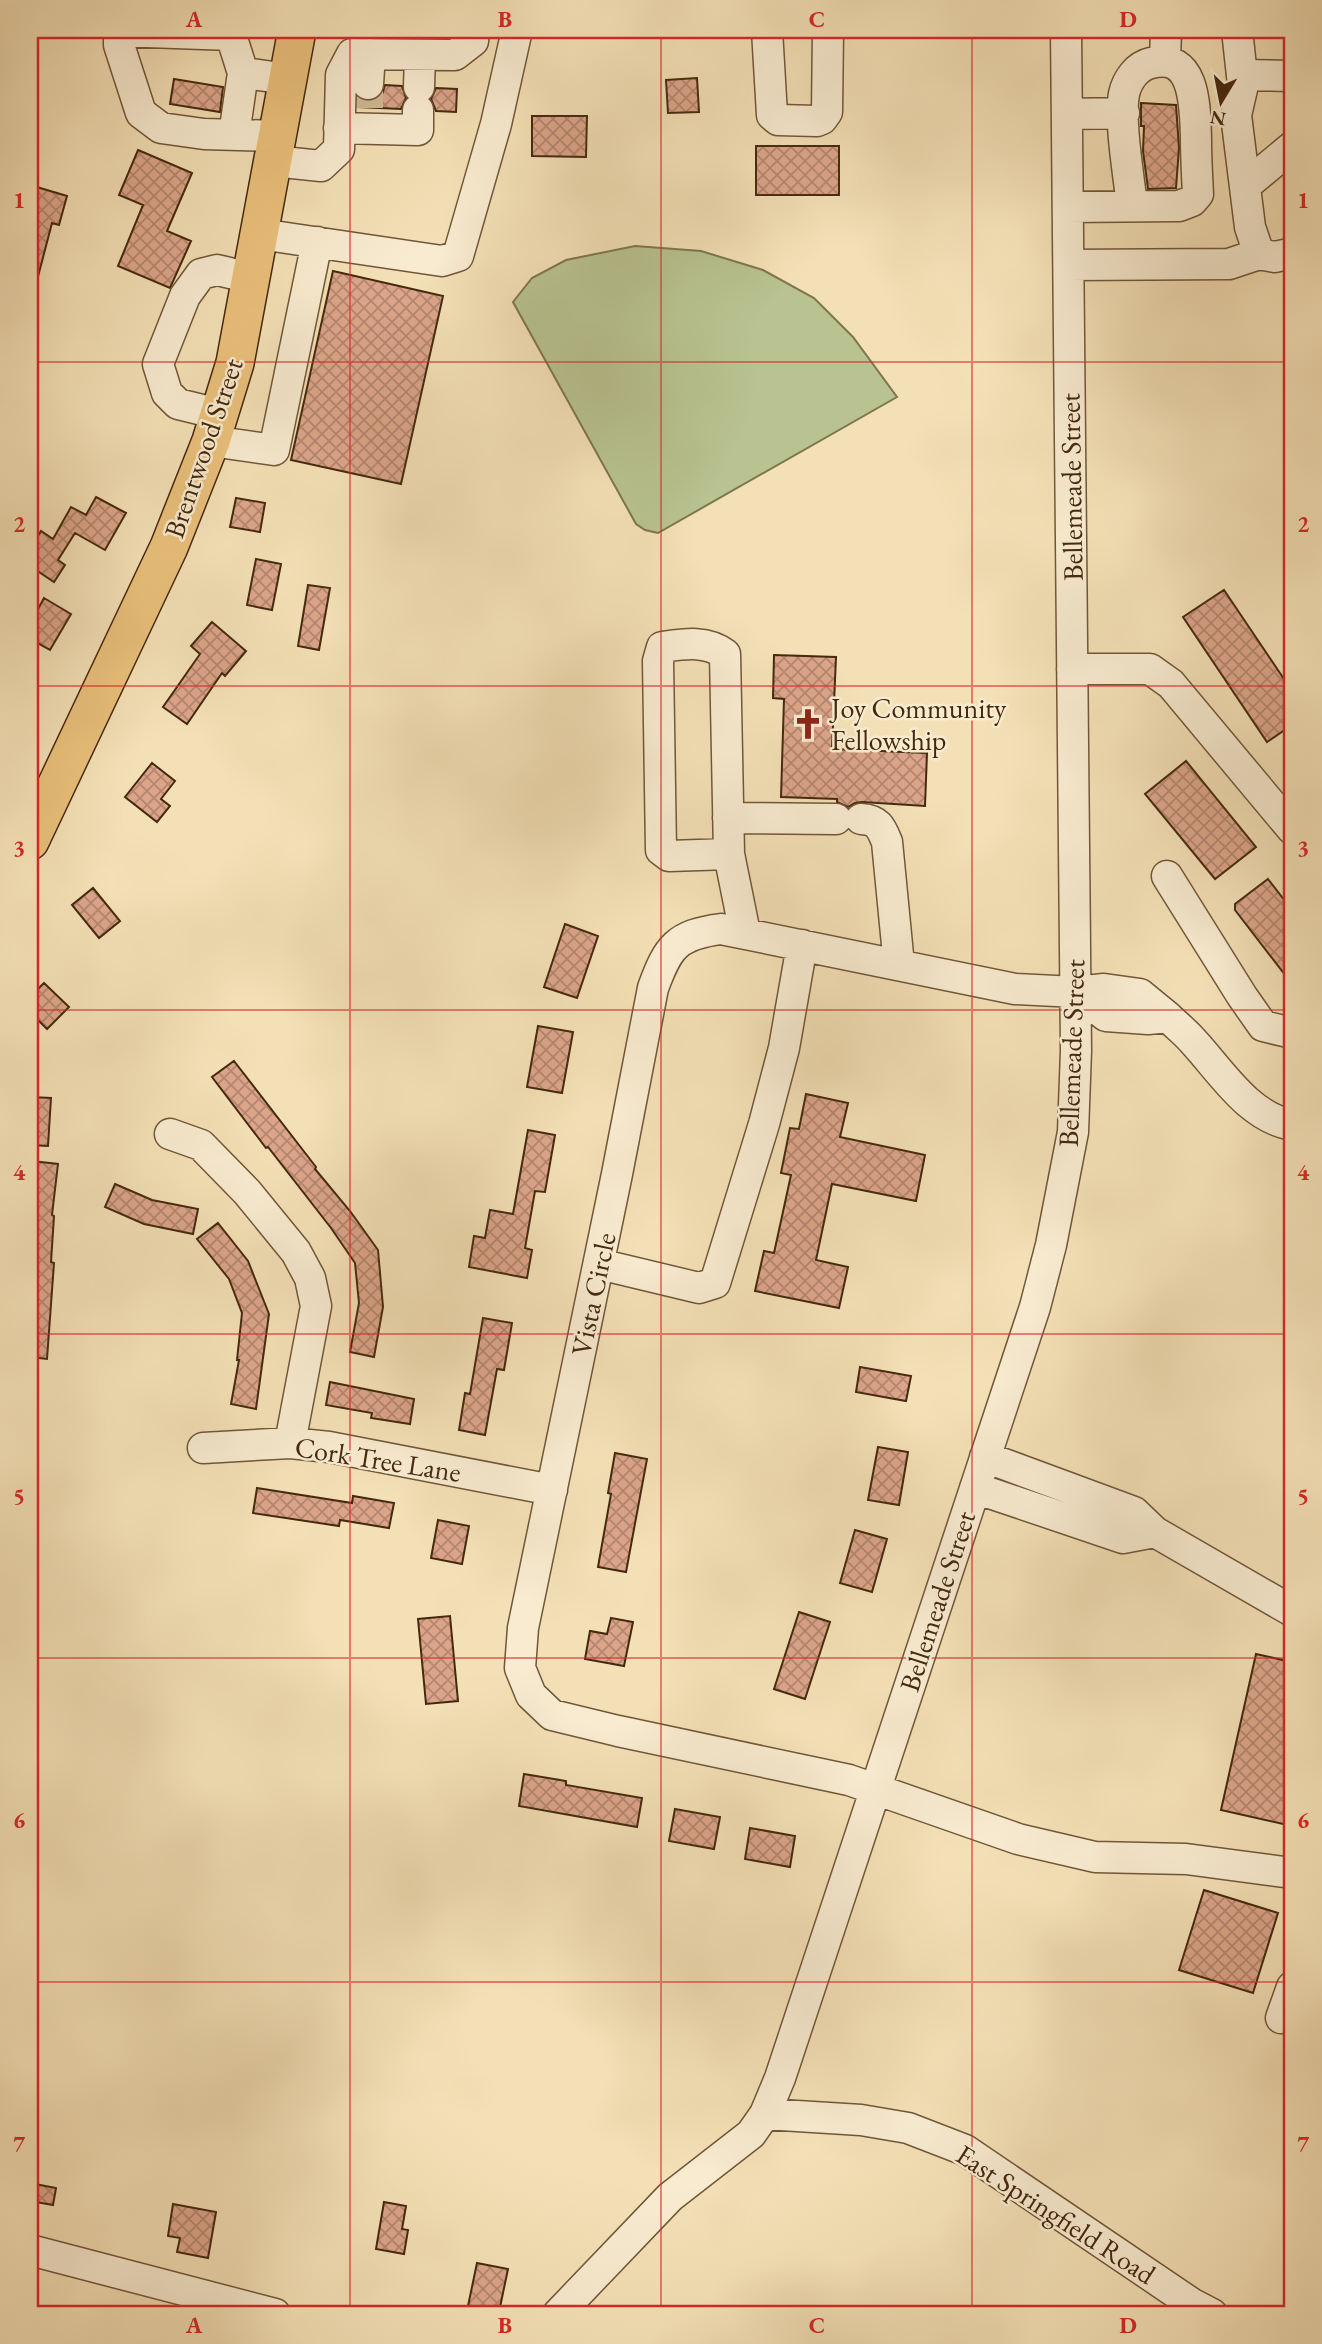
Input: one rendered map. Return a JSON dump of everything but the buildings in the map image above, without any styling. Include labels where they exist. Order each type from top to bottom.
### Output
[{"type":"main road","name":"Brentwood Street","points":[[30,841],[169,547],[215,427],[234,363],[297,30]]},
{"type":"street","points":[[234,135],[243,73],[231,32],[119,30],[119,45],[141,113],[161,128],[234,135],[321,166],[339,149],[361,112],[369,54]]},
{"type":"street","points":[[420,55],[418,130],[361,112],[341,75],[352,54],[455,55],[473,41],[474,30]]},
{"type":"street","points":[[260,234],[442,261],[458,256],[496,124],[517,30]]},
{"type":"street","points":[[767,30],[772,115],[778,120],[817,121],[827,112],[828,30]]},
{"type":"street","name":"Bellemeade Street","points":[[765,2114],[780,2078],[1035,1307],[1051,1245],[1073,1132],[1076,992],[1066,30]]},
{"type":"street","points":[[1165,60],[1166,30]]},
{"type":"street","points":[[1237,30],[1243,85],[1236,115],[1250,227],[1259,254]]},
{"type":"street","points":[[1068,207],[1179,206],[1192,201],[1198,194],[1194,95],[1183,70],[1165,60],[1147,63],[1129,78],[1124,94],[1132,206]]},
{"type":"street","points":[[243,73],[288,79]]},
{"type":"street","points":[[1242,75],[1292,76]]},
{"type":"street","points":[[1067,114],[1124,113]]},
{"type":"street","points":[[1245,186],[1292,147]]},
{"type":"street","points":[[251,278],[217,270],[201,274],[185,296],[158,364],[167,393],[178,404],[215,427],[274,450],[317,242]]},
{"type":"street","points":[[1069,265],[1229,264],[1259,254],[1275,257],[1292,253]]},
{"type":"street","points":[[729,854],[669,856],[661,850],[658,660],[662,647],[689,643],[715,647],[725,654],[729,854],[745,933]]},
{"type":"street","points":[[1072,669],[1150,669],[1171,684],[1292,829]]},
{"type":"street","points":[[729,818],[872,820],[881,828],[887,842],[899,965]]},
{"type":"street","points":[[1167,876],[1263,1026],[1292,1033]]},
{"type":"street","name":"Vista Circle","points":[[1076,992],[1015,989],[721,929],[696,932],[674,946],[663,961],[653,988],[523,1628],[520,1668],[531,1695],[552,1715],[849,1780],[1018,1839],[1095,1857],[1186,1859],[1292,1873]]},
{"type":"street","points":[[599,1264],[699,1288],[715,1283],[764,1124],[784,1048],[802,945]]},
{"type":"street","points":[[1076,992],[1106,1016],[1148,1019],[1168,1017],[1230,1084],[1263,1114],[1292,1125]]},
{"type":"street","points":[[170,1134],[201,1145],[229,1173],[296,1252],[310,1278],[316,1306],[290,1443]]},
{"type":"street","name":"Cork Tree Lane","points":[[203,1448],[290,1443],[329,1447],[552,1490]]},
{"type":"street","points":[[985,1457],[1086,1510],[1123,1538],[1155,1532],[1292,1611]]},
{"type":"street","points":[[975,1488],[1086,1510]]},
{"type":"street","points":[[1281,2018],[1292,1987]]},
{"type":"street","points":[[558,2314],[670,2197],[751,2134],[765,2114]]},
{"type":"street","name":"East Springfield Road","points":[[765,2114],[861,2120],[908,2128],[965,2150],[1191,2303],[1212,2314]]},
{"type":"street","points":[[30,2250],[275,2314]]},
{"type":"green space","points":[[635,246],[701,251],[763,270],[814,298],[853,337],[897,397],[658,533],[645,530],[636,524],[513,302],[532,278],[566,260]]},
{"type":"tunnel","points":[[368,84],[368,108]]},
{"type":"place","name":"Joy Community Fellowship","points":[[808,724]]}]
